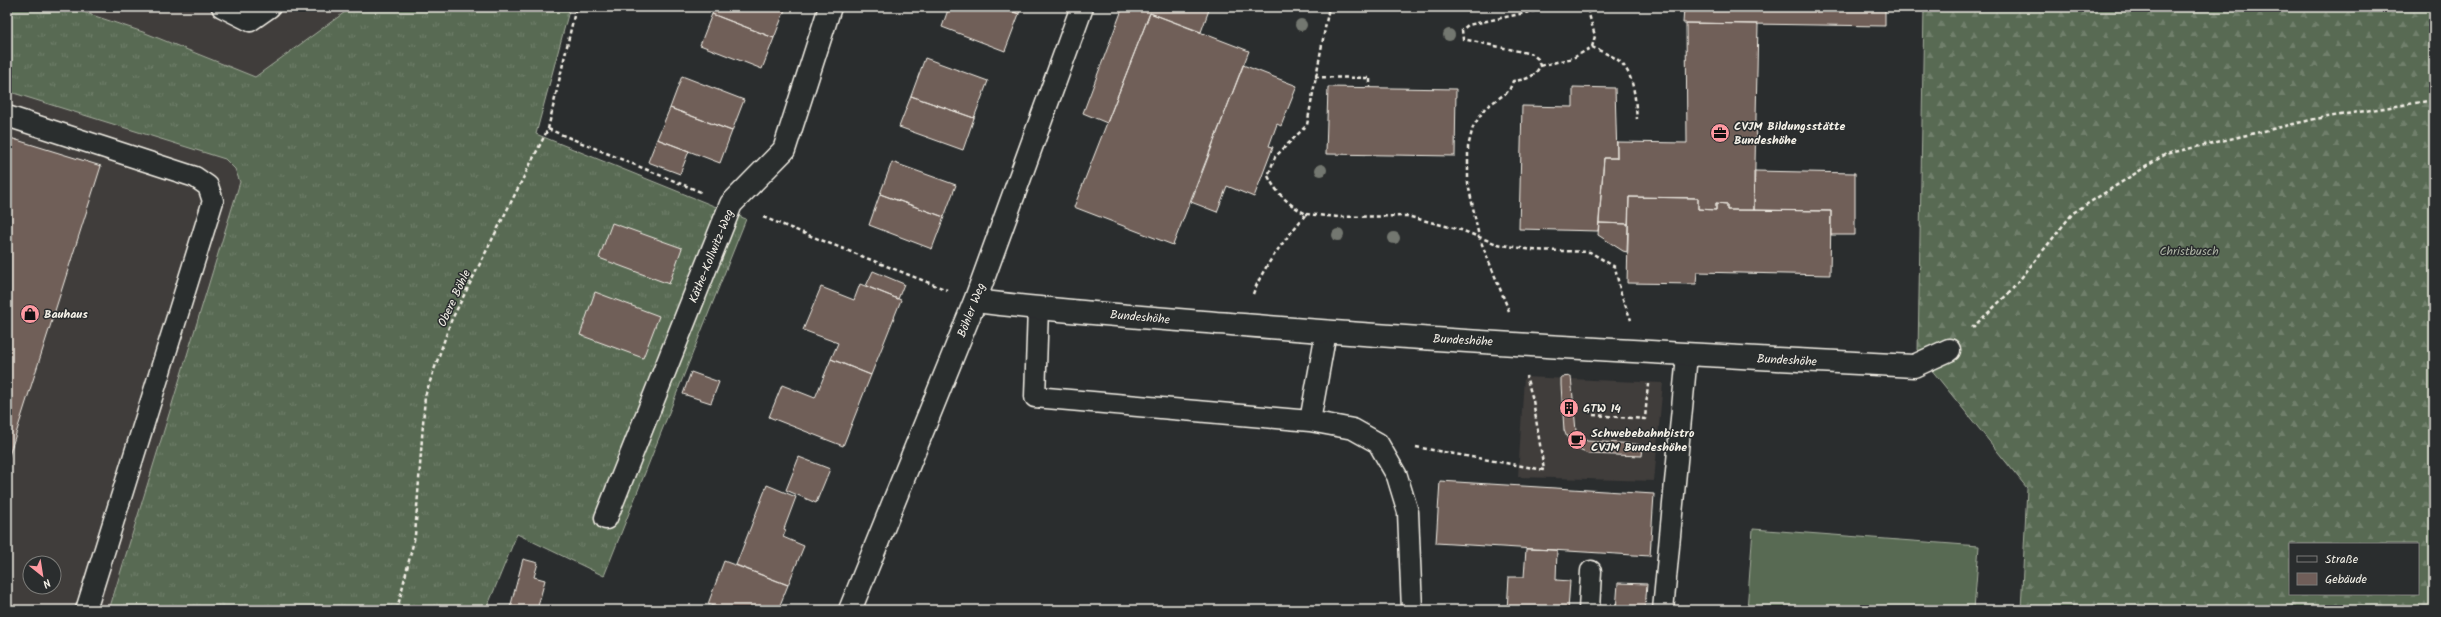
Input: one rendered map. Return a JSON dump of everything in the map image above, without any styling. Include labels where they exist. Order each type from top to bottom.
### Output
[{"type":"street","name":"Käthe-Kollwitz-Weg","points":[[606,518],[731,204],[784,150],[830,7]]},
{"type":"street","name":"Böhler Weg","points":[[850,610],[975,301],[1082,7]]},
{"type":"street","name":"Bundeshöhe","points":[[975,301],[1038,308],[1326,332],[1645,353],[1914,366],[1949,350]]},
{"type":"lane","points":[[222,7],[250,21],[270,7]]},
{"type":"lane","points":[[7,116],[195,177],[208,186],[213,201],[86,610]]},
{"type":"lane","points":[[1038,308],[1035,397],[1310,421],[1353,429],[1378,443],[1397,476],[1408,512],[1412,610]]},
{"type":"lane","points":[[1310,421],[1326,332]]},
{"type":"lane","points":[[1663,610],[1687,355]]},
{"type":"lane","points":[[1589,610],[1591,571]]},
{"type":"path","name":"Obere Böhle","points":[[397,610],[414,536],[425,396],[451,321],[548,129],[576,7]]},
{"type":"path","points":[[1329,7],[1307,125],[1275,157],[1268,176],[1276,192],[1290,205],[1306,214],[1338,217],[1407,216],[1440,224],[1497,244],[1532,250],[1590,252],[1615,267],[1621,294],[1645,353],[1645,419],[1594,415]]},
{"type":"path","points":[[1510,314],[1479,237],[1468,183],[1468,146],[1473,127],[1485,108],[1509,91],[1513,82],[1524,80],[1536,74],[1540,66],[1538,59],[1532,54],[1463,39],[1462,30],[1468,25],[1534,11],[1538,7]]},
{"type":"path","points":[[1540,66],[1573,58],[1592,47],[1595,36],[1587,7]]},
{"type":"path","points":[[1592,47],[1618,60],[1625,70],[1635,95],[1637,119]]},
{"type":"path","points":[[1315,77],[1370,78],[1370,88]]},
{"type":"path","points":[[1949,350],[2010,292],[2073,213],[2166,154],[2315,119],[2434,100]]},
{"type":"path","points":[[548,129],[975,301]]},
{"type":"path","points":[[1248,325],[1248,306],[1258,280],[1306,214]]},
{"type":"path","points":[[1378,443],[1396,444],[1544,470],[1533,400],[1524,371]]},
{"type":"shaded area","points":[[7,7],[352,7],[255,77],[268,151],[157,610],[7,610]]},
{"type":"shaded area","points":[[1524,377],[1663,383],[1654,481],[1518,477]]},
{"type":"green space","points":[[7,7],[68,7],[143,32],[255,77],[352,7],[570,7],[536,134],[746,219],[604,576],[517,534],[486,610],[109,610],[240,182],[235,169],[225,159],[7,91]]},
{"type":"green space","name":"Christbusch","points":[[1924,7],[2434,7],[2434,610],[2021,610],[2027,488],[1918,353]]},
{"type":"green space","points":[[1753,529],[1979,546],[1974,610],[1747,610]]},
{"type":"building","points":[[714,7],[786,7],[774,38],[712,14]]},
{"type":"building","points":[[949,7],[1000,7],[1019,14],[1005,51],[942,27]]},
{"type":"building","points":[[1000,7],[1021,7],[1019,14]]},
{"type":"building","points":[[1123,7],[1201,7],[1209,10],[1201,32],[1150,13],[1107,123],[1083,113]]},
{"type":"building","points":[[1684,7],[1885,7],[1885,26],[1683,23]]},
{"type":"building","points":[[1150,13],[1249,51],[1173,245],[1074,207]]},
{"type":"building","points":[[712,14],[774,38],[762,69],[700,45]]},
{"type":"building","points":[[1686,23],[1758,24],[1754,210],[1727,210],[1727,204],[1716,203],[1716,210],[1698,209],[1698,198],[1629,197],[1628,224],[1599,223],[1604,158],[1617,158],[1617,142],[1687,143]]},
{"type":"building","points":[[925,58],[988,81],[974,118],[911,96]]},
{"type":"building","points":[[1243,65],[1297,86],[1281,126],[1277,124],[1269,146],[1273,147],[1254,197],[1227,186],[1217,212],[1191,202]]},
{"type":"building","points":[[682,76],[744,100],[732,131],[670,108]]},
{"type":"building","points":[[1328,87],[1456,89],[1455,156],[1326,154]]},
{"type":"building","points":[[1573,87],[1615,88],[1617,158],[1604,158],[1598,231],[1519,229],[1522,106],[1573,107]]},
{"type":"building","points":[[911,96],[974,118],[963,150],[899,127]]},
{"type":"building","points":[[670,108],[732,131],[720,163],[657,139]]},
{"type":"building","name":"Bauhaus","points":[[7,137],[101,166],[7,462]]},
{"type":"building","points":[[657,139],[689,151],[680,174],[648,162]]},
{"type":"building","points":[[892,162],[956,185],[944,217],[880,194]]},
{"type":"building","points":[[1754,171],[1855,173],[1855,235],[1831,235],[1831,211],[1754,210]]},
{"type":"building","points":[[880,194],[944,217],[932,249],[869,225]]},
{"type":"building","points":[[1629,197],[1698,198],[1698,209],[1716,210],[1716,203],[1727,204],[1727,210],[1831,211],[1830,275],[1697,272],[1696,284],[1627,283]]},
{"type":"building","points":[[612,223],[682,248],[669,284],[599,258]]},
{"type":"building","points":[[1599,223],[1628,224],[1627,252],[1598,235]]},
{"type":"building","points":[[873,271],[904,284],[898,299],[866,286]]},
{"type":"building","points":[[860,284],[901,300],[871,375],[831,359],[838,343],[803,330],[821,287],[854,300]]},
{"type":"building","points":[[595,292],[659,316],[643,358],[580,335]]},
{"type":"building","points":[[831,359],[871,375],[843,446],[769,417],[782,385],[815,398]]},
{"type":"building","points":[[691,372],[719,382],[711,403],[683,394]]},
{"type":"building","name":"GTW 14","points":[[1571,376],[1576,431],[1587,441],[1636,444],[1643,446],[1642,456],[1588,454],[1577,449],[1568,440],[1564,430],[1561,377]]},
{"type":"building","points":[[799,457],[830,469],[816,503],[786,490]]},
{"type":"building","points":[[1440,481],[1654,494],[1650,556],[1436,543]]},
{"type":"building","points":[[767,485],[796,497],[784,529],[786,530],[783,537],[804,546],[788,585],[736,565]]},
{"type":"building","points":[[1526,549],[1557,550],[1556,580],[1570,581],[1568,610],[1507,610],[1509,577],[1524,577]]},
{"type":"building","points":[[523,559],[538,563],[534,577],[545,580],[537,610],[510,608]]},
{"type":"building","points":[[724,561],[788,585],[778,610],[723,610],[708,604]]},
{"type":"building","points":[[1618,583],[1647,584],[1645,610],[1616,610]]},
{"type":"place","name":"CVJM Bildungsstätte Bundeshöhe","points":[[1720,133]]},
{"type":"place","name":"Bauhaus","points":[[30,314]]},
{"type":"place","name":"GTW 14","points":[[1569,408]]},
{"type":"place","name":"Schwebebahnbistro CVJM Bundeshöhe","points":[[1577,440]]}]
